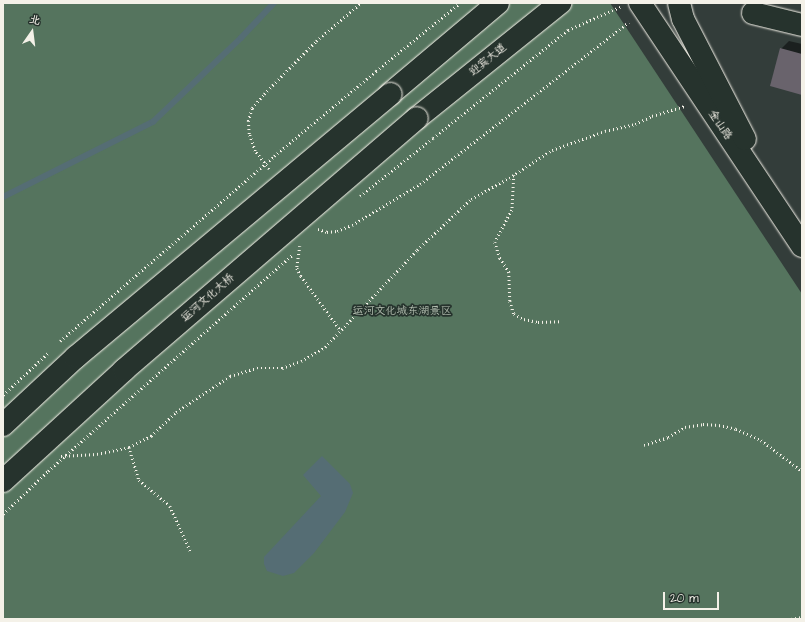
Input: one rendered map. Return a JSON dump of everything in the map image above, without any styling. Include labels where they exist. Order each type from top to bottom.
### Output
[{"type":"main road","name":"迎宾大道","points":[[417,118],[560,3]]},
{"type":"main road","points":[[534,24],[565,3]]},
{"type":"main road","name":"金山路","points":[[679,3],[682,19],[802,245]]},
{"type":"main road","name":"金山路","points":[[632,4],[703,99],[802,245]]},
{"type":"main road","points":[[3,425],[76,357],[495,5]]},
{"type":"main road","points":[[753,13],[802,25]]},
{"type":"main road","name":"运河文化大桥","points":[[3,481],[124,370],[417,118]]},
{"type":"path","points":[[59,342],[274,156],[460,3]]},
{"type":"path","points":[[359,197],[568,30],[632,4]]},
{"type":"path","points":[[53,456],[97,454],[129,448],[151,436],[176,412],[230,376],[257,368],[282,368],[301,361],[325,347],[341,332],[417,250],[466,203],[552,150],[605,131],[635,124],[652,116],[703,99]]},
{"type":"path","points":[[514,174],[512,210],[495,242],[498,254],[509,272],[510,301],[514,314],[524,319],[538,322],[561,321]]},
{"type":"path","points":[[317,233],[323,227]]},
{"type":"path","points":[[301,239],[298,268],[301,276],[341,332]]},
{"type":"path","points":[[3,514],[54,466],[305,243]]},
{"type":"path","points":[[3,394],[54,348]]},
{"type":"path","points":[[644,445],[668,437],[685,427],[703,424],[719,425],[736,429],[762,440],[802,471]]},
{"type":"path","points":[[129,448],[139,480],[170,506],[191,552]]},
{"type":"path","points":[[791,619],[802,617]]},
{"type":"green space","name":"运河文化城东湖景区","points":[[3,3],[610,3],[802,294],[802,619],[3,619]]},
{"type":"water","points":[[322,456],[350,484],[353,493],[345,512],[314,553],[294,573],[283,576],[267,571],[264,564],[264,557],[321,496],[303,475]]},
{"type":"building","points":[[780,48],[802,54],[802,95],[770,86]]},
{"type":"waterway","points":[[3,197],[153,122],[241,38],[274,3]]}]
